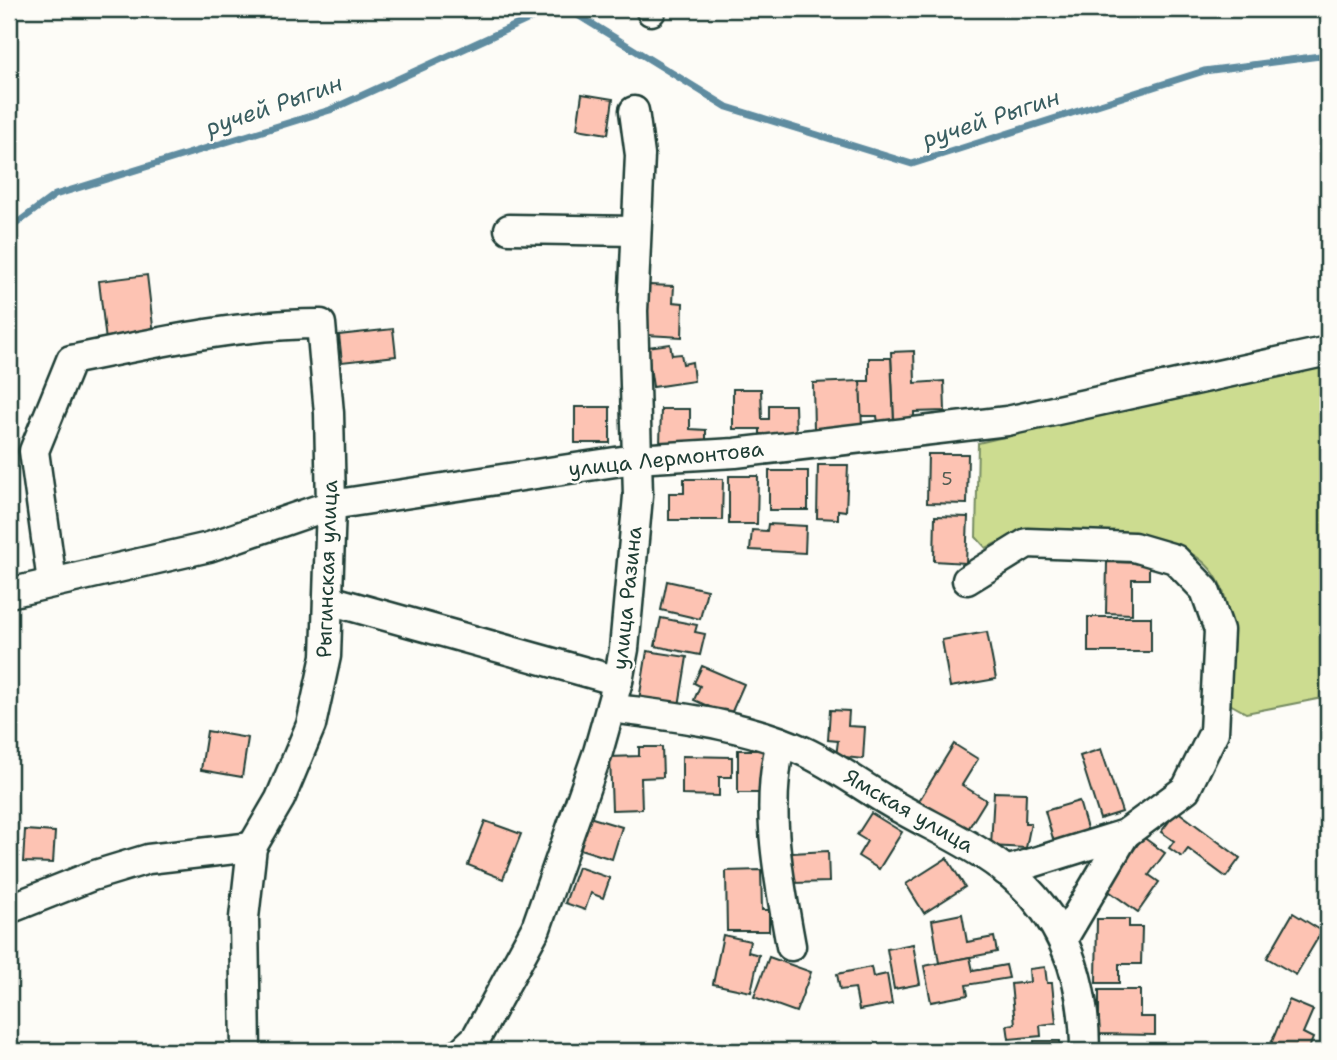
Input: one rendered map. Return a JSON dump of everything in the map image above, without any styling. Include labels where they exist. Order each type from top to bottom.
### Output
[{"type":"street","name":"улица Разина","points":[[462,1051],[477,1038],[536,928],[567,844],[615,694],[632,579],[638,496],[632,311],[640,155],[634,111]]},
{"type":"street","points":[[509,229],[636,231]]},
{"type":"street","name":"Рыгинская улица","points":[[52,582],[34,452],[71,360],[203,335],[279,324],[321,324],[329,413],[331,505],[326,656],[311,725],[280,799],[252,846],[244,918],[246,1051]]},
{"type":"street","name":"улица Лермонтова","points":[[9,593],[209,547],[331,505],[635,459],[736,453],[1007,421],[1328,351]]},
{"type":"street","points":[[967,580],[1027,544],[1135,547],[1175,558],[1205,590],[1219,630],[1214,732],[1186,789],[1125,834],[1085,849],[1006,871]]},
{"type":"street","name":"Ямская улица","points":[[329,600],[615,694],[781,742],[830,765],[1006,871],[1032,897],[1063,939],[1073,960],[1084,1001],[1085,1051]]},
{"type":"street","points":[[781,742],[775,774],[775,853],[791,946]]},
{"type":"street","points":[[1063,939],[1125,834]]},
{"type":"street","points":[[9,909],[92,876],[148,859],[252,846]]},
{"type":"green space","points":[[1328,362],[1328,697],[1246,713],[1228,703],[1230,626],[1225,598],[1215,575],[1198,558],[1173,546],[1140,538],[1053,532],[1012,537],[986,548],[976,537],[978,443]]},
{"type":"building","points":[[582,94],[613,99],[608,134],[577,129]]},
{"type":"building","points":[[147,275],[154,335],[106,341],[99,281]]},
{"type":"building","points":[[649,285],[674,286],[673,302],[683,303],[682,337],[647,335]]},
{"type":"building","points":[[393,329],[396,356],[342,362],[339,335]]},
{"type":"building","points":[[670,344],[672,355],[681,354],[683,364],[692,362],[694,381],[653,387],[647,347]]},
{"type":"building","points":[[914,351],[915,383],[944,381],[945,411],[914,412],[914,422],[894,423],[891,352]]},
{"type":"building","points":[[869,358],[891,358],[894,423],[878,423],[877,416],[861,416],[860,381],[869,381]]},
{"type":"building","points":[[860,381],[862,428],[814,430],[813,383]]},
{"type":"building","points":[[733,389],[761,389],[762,419],[769,419],[769,405],[795,405],[796,434],[760,434],[760,429],[733,429]]},
{"type":"building","points":[[575,407],[610,407],[610,443],[575,443]]},
{"type":"building","points":[[661,409],[690,409],[690,429],[706,430],[706,451],[660,445]]},
{"type":"building","points":[[928,454],[968,454],[967,504],[927,503]]},
{"type":"building","points":[[818,465],[848,465],[846,511],[838,510],[838,519],[817,518]]},
{"type":"building","points":[[769,471],[808,471],[808,510],[769,510]]},
{"type":"building","points":[[729,476],[758,476],[757,524],[729,524]]},
{"type":"building","points":[[684,479],[723,479],[722,520],[669,520],[669,493],[684,493]]},
{"type":"building","points":[[935,516],[968,517],[966,563],[934,561]]},
{"type":"building","points":[[768,524],[806,526],[805,553],[750,550],[752,530],[767,531]]},
{"type":"building","points":[[1107,562],[1149,563],[1149,579],[1132,579],[1132,614],[1106,613]]},
{"type":"building","points":[[667,581],[707,590],[700,619],[661,610]]},
{"type":"building","points":[[1088,617],[1151,617],[1151,652],[1088,652]]},
{"type":"building","points":[[661,618],[697,625],[695,632],[705,634],[700,655],[655,646]]},
{"type":"building","points":[[987,632],[996,679],[950,687],[942,640]]},
{"type":"building","points":[[647,651],[687,657],[679,706],[639,700]]},
{"type":"building","points":[[702,666],[744,684],[730,716],[694,700],[700,686],[694,683]]},
{"type":"building","points":[[830,710],[849,711],[848,726],[865,727],[863,759],[836,756],[838,741],[828,740]]},
{"type":"building","points":[[207,731],[248,738],[242,777],[201,770]]},
{"type":"building","points":[[954,744],[978,759],[962,785],[986,800],[965,834],[917,804]]},
{"type":"building","points":[[639,747],[662,747],[663,777],[641,778],[642,809],[612,810],[610,757],[639,756]]},
{"type":"building","points":[[1101,749],[1122,812],[1100,819],[1080,756]]},
{"type":"building","points":[[738,750],[763,750],[763,793],[738,793]]},
{"type":"building","points":[[682,756],[732,757],[732,777],[719,777],[719,796],[682,795]]},
{"type":"building","points":[[994,792],[1026,793],[1025,823],[1031,823],[1026,848],[991,846]]},
{"type":"building","points":[[1079,801],[1090,839],[1056,849],[1045,811]]},
{"type":"building","points":[[1177,811],[1240,858],[1226,877],[1188,849],[1182,857],[1169,848],[1174,841],[1161,832]]},
{"type":"building","points":[[871,813],[902,832],[879,869],[858,856],[867,841],[857,835]]},
{"type":"building","points":[[589,817],[622,827],[612,859],[580,849]]},
{"type":"building","points":[[485,821],[521,834],[503,879],[468,865]]},
{"type":"building","points":[[25,830],[55,832],[53,863],[23,862]]},
{"type":"building","points":[[1143,837],[1165,853],[1149,875],[1159,882],[1138,912],[1106,889]]},
{"type":"building","points":[[828,851],[829,882],[793,883],[792,853]]},
{"type":"building","points":[[947,858],[965,887],[924,913],[906,884]]},
{"type":"building","points":[[578,867],[610,878],[603,898],[591,893],[585,910],[565,903]]},
{"type":"building","points":[[761,870],[762,910],[769,910],[769,931],[727,931],[726,871]]},
{"type":"building","points":[[1293,913],[1322,931],[1296,975],[1267,958]]},
{"type":"building","points":[[962,914],[967,942],[994,937],[997,952],[939,963],[932,920]]},
{"type":"building","points":[[1097,919],[1129,919],[1129,927],[1142,927],[1141,964],[1119,964],[1119,983],[1096,983]]},
{"type":"building","points":[[723,935],[750,941],[748,952],[759,955],[751,992],[713,984]]},
{"type":"building","points":[[1328,936],[1328,973],[1325,973]]},
{"type":"building","points":[[913,944],[920,984],[894,989],[887,949]]},
{"type":"building","points":[[769,957],[811,972],[796,1012],[754,997]]},
{"type":"building","points":[[970,957],[973,971],[1006,965],[1009,978],[966,985],[968,995],[931,1002],[924,966]]},
{"type":"building","points":[[871,967],[873,977],[887,974],[892,1004],[859,1010],[855,988],[840,990],[837,974]]},
{"type":"building","points":[[1045,967],[1047,983],[1052,983],[1056,1023],[1040,1025],[1041,1036],[1009,1039],[1007,1025],[1015,1024],[1011,984],[1030,982],[1029,969]]},
{"type":"building","points":[[1099,990],[1140,990],[1140,1017],[1155,1017],[1155,1035],[1099,1034]]},
{"type":"building","points":[[1289,1000],[1313,1010],[1303,1033],[1313,1038],[1308,1051],[1268,1051]]},
{"type":"building","points":[[1034,1041],[1060,1041],[1060,1051],[1034,1051]]},
{"type":"waterway","name":"ручей Рыгин","points":[[9,229],[55,195],[330,110],[551,9]]},
{"type":"waterway","name":"ручей Рыгин","points":[[568,9],[727,107],[912,164],[1204,71],[1328,55]]}]
